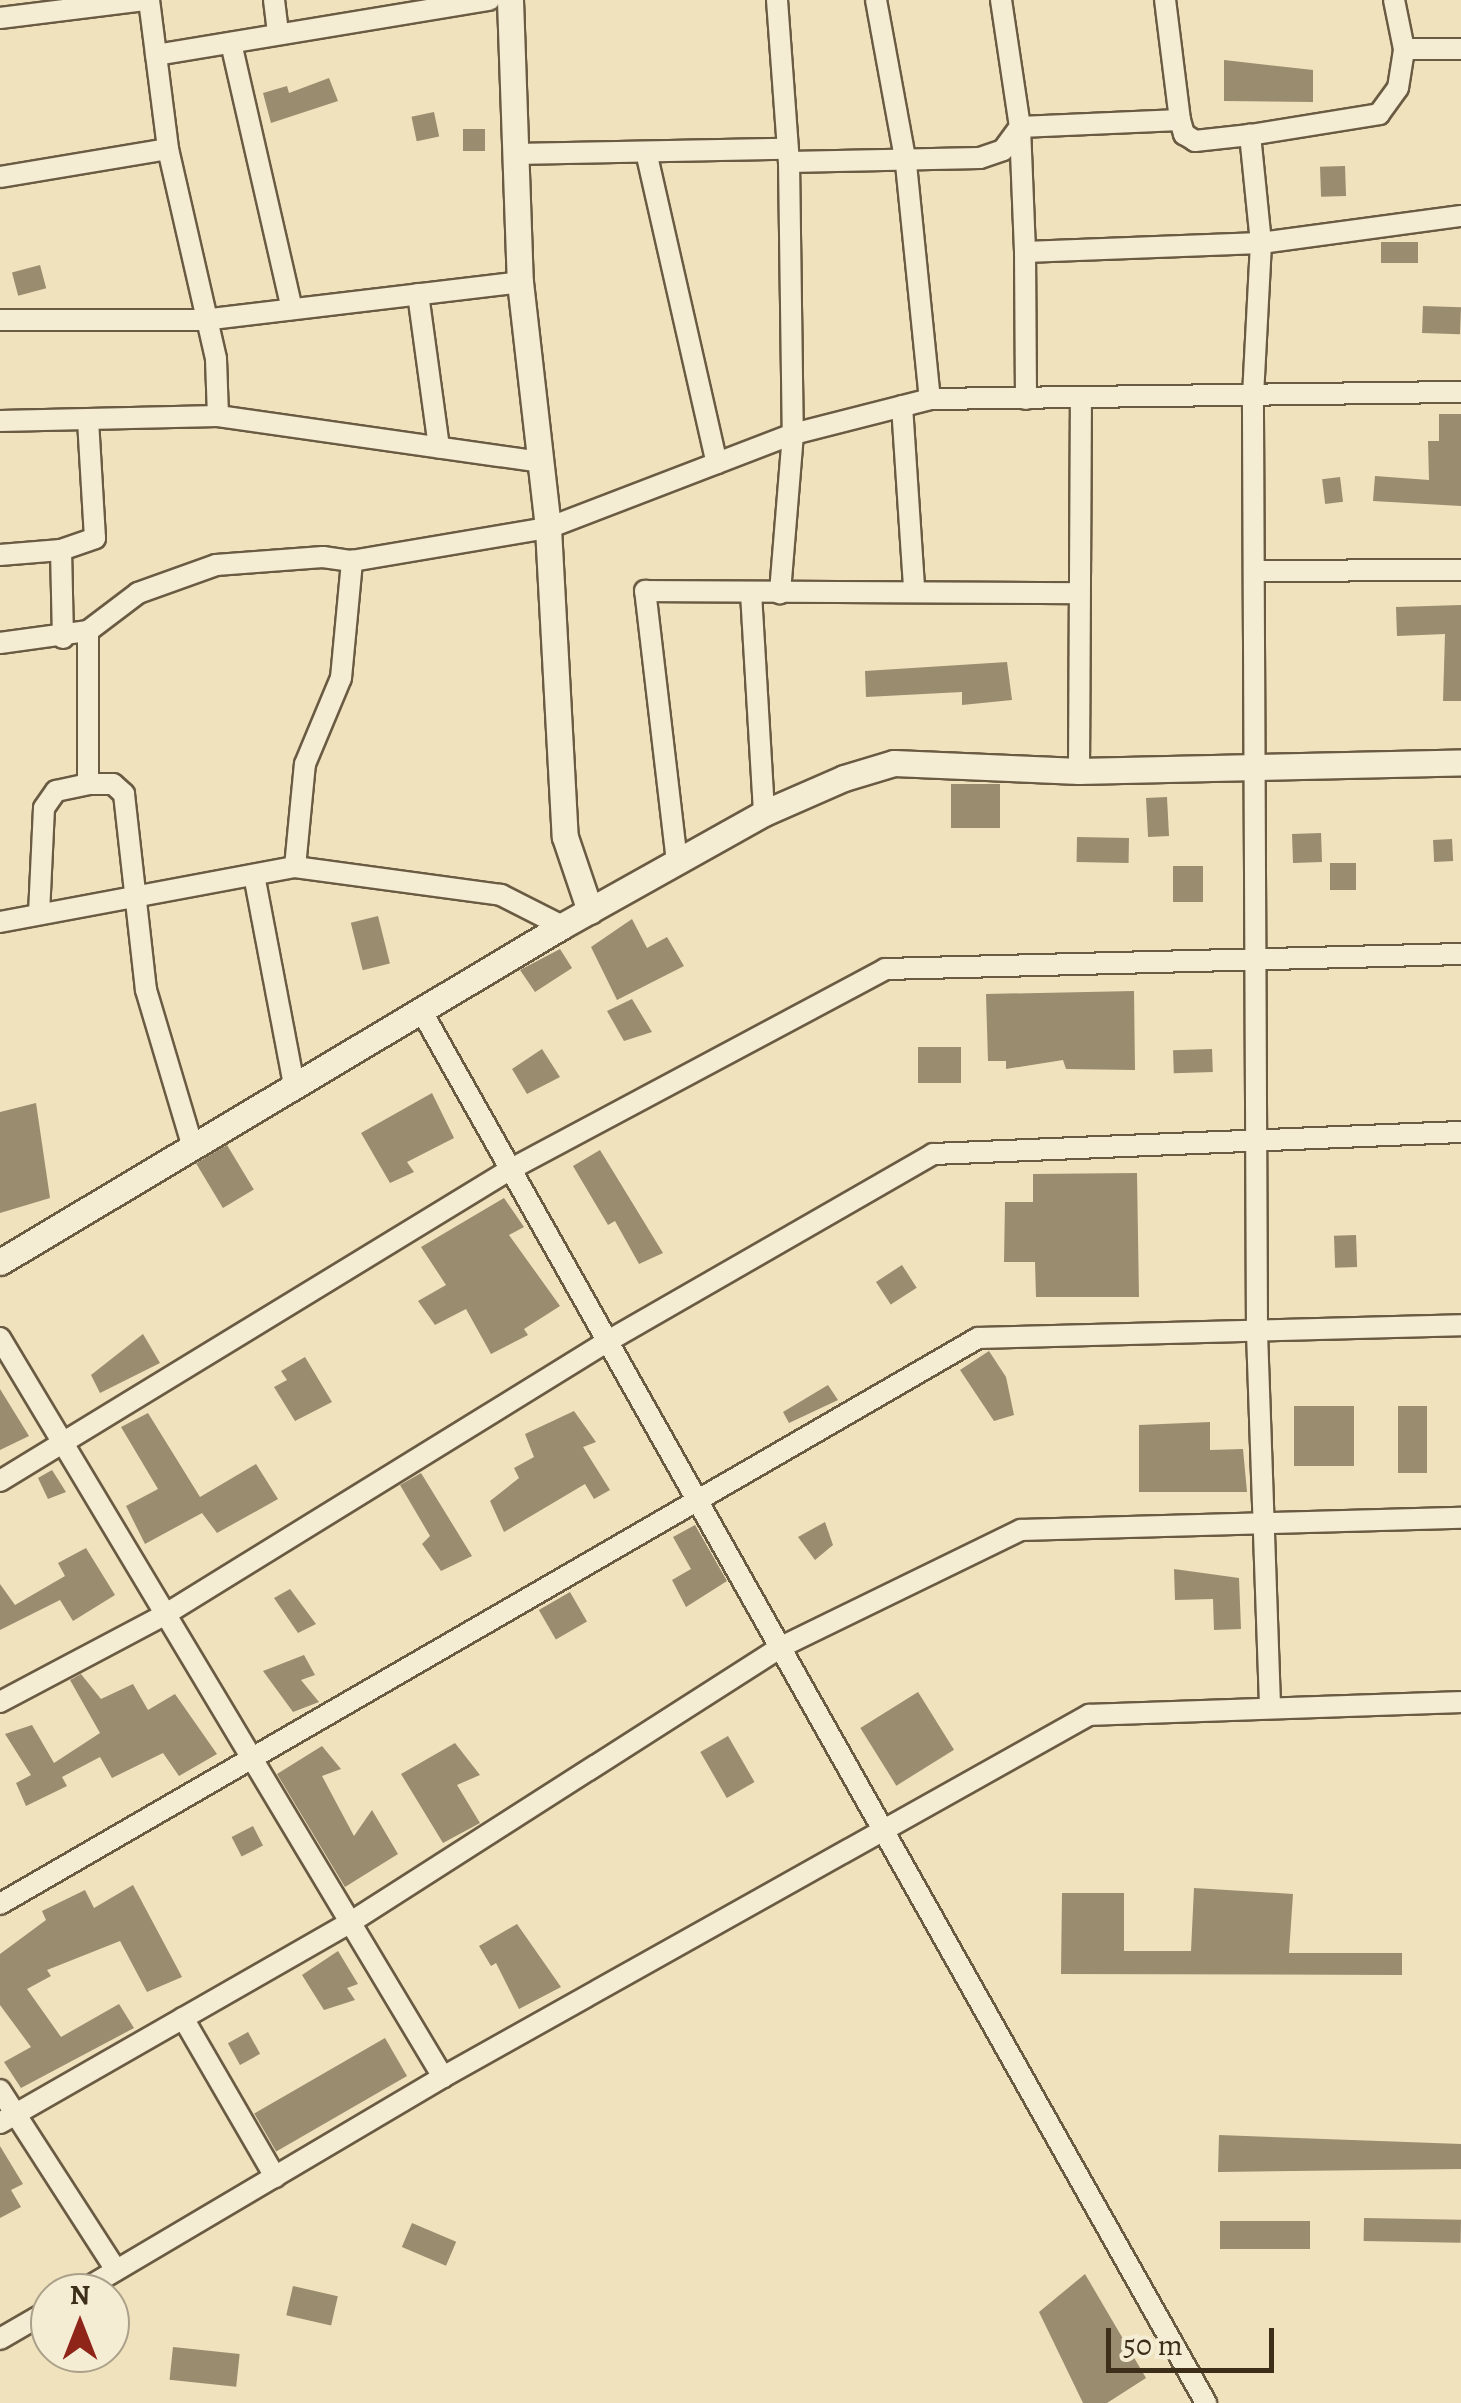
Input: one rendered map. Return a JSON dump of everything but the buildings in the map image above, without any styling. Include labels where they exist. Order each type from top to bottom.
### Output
[{"type":"street","points":[[0,18],[147,0],[168,150],[203,320],[216,359],[218,416]]},
{"type":"street","points":[[274,0],[278,33]]},
{"type":"street","points":[[156,55],[489,0]]},
{"type":"street","points":[[510,0],[520,282],[548,528],[564,837],[590,911]]},
{"type":"street","points":[[776,0],[786,156],[794,434],[780,593]]},
{"type":"street","points":[[876,0],[906,164],[930,400]]},
{"type":"street","points":[[1001,0],[1020,128],[1026,399]]},
{"type":"street","points":[[1165,0],[1180,120],[1184,134],[1196,141],[1379,114],[1398,88],[1404,50],[1394,0]]},
{"type":"street","points":[[232,43],[292,309]]},
{"type":"street","points":[[1404,50],[1461,49]]},
{"type":"street","points":[[515,154],[786,156],[906,164],[980,158],[1003,150],[1020,128],[1180,120]]},
{"type":"street","points":[[1250,135],[1261,244],[1253,396],[1258,765],[1257,1332],[1270,1705]]},
{"type":"street","points":[[0,177],[168,150]]},
{"type":"street","points":[[647,156],[718,463]]},
{"type":"street","points":[[1025,252],[1261,244],[1461,216]]},
{"type":"street","points":[[0,320],[203,320],[520,282]]},
{"type":"street","points":[[418,294],[439,448]]},
{"type":"street","points":[[0,643],[88,632],[138,593],[216,566],[323,557],[352,561],[548,528],[794,434],[930,400],[1461,392]]},
{"type":"street","points":[[1078,771],[1081,399]]},
{"type":"street","points":[[902,406],[914,588]]},
{"type":"street","points":[[0,421],[218,416],[541,462]]},
{"type":"street","points":[[0,554],[61,550],[95,538],[88,419]]},
{"type":"street","points":[[61,550],[63,638]]},
{"type":"street","points":[[295,867],[305,764],[341,678],[352,561]]},
{"type":"street","points":[[1254,571],[1461,570]]},
{"type":"street","points":[[677,862],[644,591],[780,593],[914,588],[1078,593]]},
{"type":"street","points":[[751,593],[764,813]]},
{"type":"street","points":[[88,632],[88,784]]},
{"type":"street","points":[[0,1262],[562,926],[764,813],[894,763],[1078,771],[1461,762]]},
{"type":"street","points":[[39,914],[44,808],[56,791],[88,784],[113,784],[124,794],[146,990],[193,1148]]},
{"type":"street","points":[[0,922],[136,892],[295,867],[500,895],[562,926]]},
{"type":"street","points":[[254,875],[294,1084]]},
{"type":"street","points":[[0,1481],[511,1170],[885,970],[1461,954]]},
{"type":"street","points":[[422,1012],[1206,2403]]},
{"type":"street","points":[[0,1702],[166,1614],[608,1341],[933,1154],[1258,1136],[1461,1132]]},
{"type":"street","points":[[0,1904],[700,1504],[978,1338],[1461,1324]]},
{"type":"street","points":[[0,1338],[443,2077]]},
{"type":"street","points":[[8,2119],[350,1922],[781,1647],[1021,1530],[1263,1520],[1461,1518]]},
{"type":"street","points":[[111,2273],[443,2077],[1089,1715],[1270,1705],[1461,1702]]},
{"type":"street","points":[[183,2018],[274,2177]]},
{"type":"street","points":[[0,2090],[8,2119],[116,2270]]},
{"type":"street","points":[[0,2339],[30,2322]]}]
